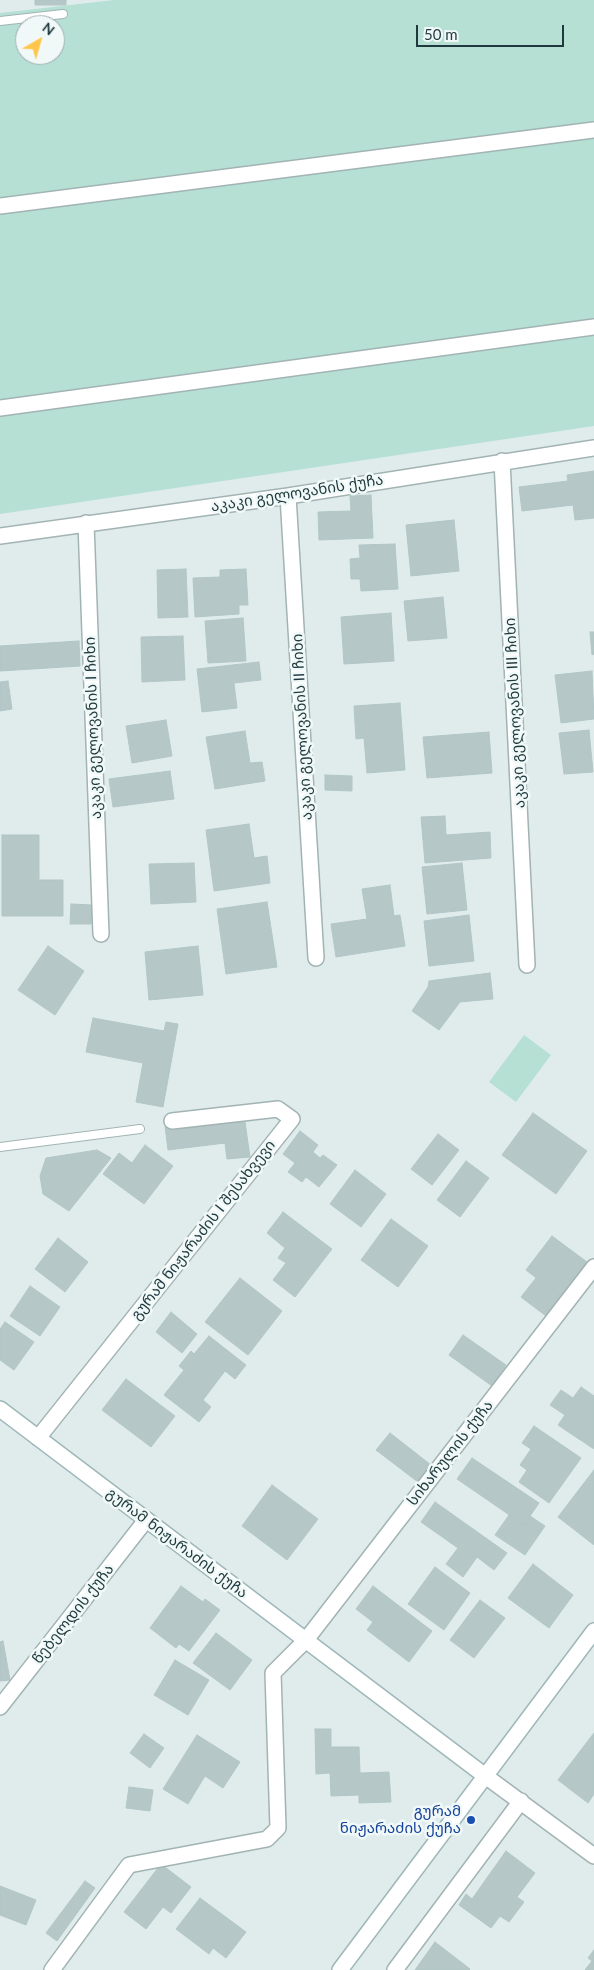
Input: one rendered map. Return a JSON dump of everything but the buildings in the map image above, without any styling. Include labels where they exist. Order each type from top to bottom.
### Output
[{"type":"street","points":[[0,206],[594,130]]},
{"type":"street","points":[[0,408],[594,327]]},
{"type":"street","name":"აკაკი გელოვანის ქუჩა","points":[[0,536],[288,496],[502,460],[594,448]]},
{"type":"street","name":"აკაკი გელოვანის III ჩიხი","points":[[502,460],[527,965]]},
{"type":"street","name":"აკაკი გელოვანის II ჩიხი","points":[[288,496],[316,958]]},
{"type":"street","name":"აკაკი გელოვანის I ჩიხი","points":[[86,523],[101,934]]},
{"type":"street","name":"გურამ ნიჟარაძის I შესახვევი","points":[[38,1438],[292,1119],[278,1109],[172,1121]]},
{"type":"street","name":"სიხარულის ქუჩა","points":[[52,1970],[129,1865],[267,1839],[278,1828],[273,1673],[306,1640],[594,1267]]},
{"type":"street","name":"გურამ ნიჟარაძის ქუჩა","points":[[0,1409],[594,1856]]},
{"type":"street","name":"წებელდის ქუჩა","points":[[0,1708],[146,1520]]},
{"type":"street","points":[[340,1970],[484,1775],[594,1632]]},
{"type":"street","points":[[395,1970],[521,1801]]},
{"type":"lane","points":[[0,21],[63,14]]},
{"type":"lane","points":[[0,1147],[140,1129]]},
{"type":"green space","points":[[114,0],[594,0],[594,426],[0,514],[0,13]]},
{"type":"green space","points":[[524,1035],[551,1055],[516,1102],[489,1082]]},
{"type":"place","name":"გურამ ნიჟარაძის ქუჩა","points":[[471,1820]]}]
